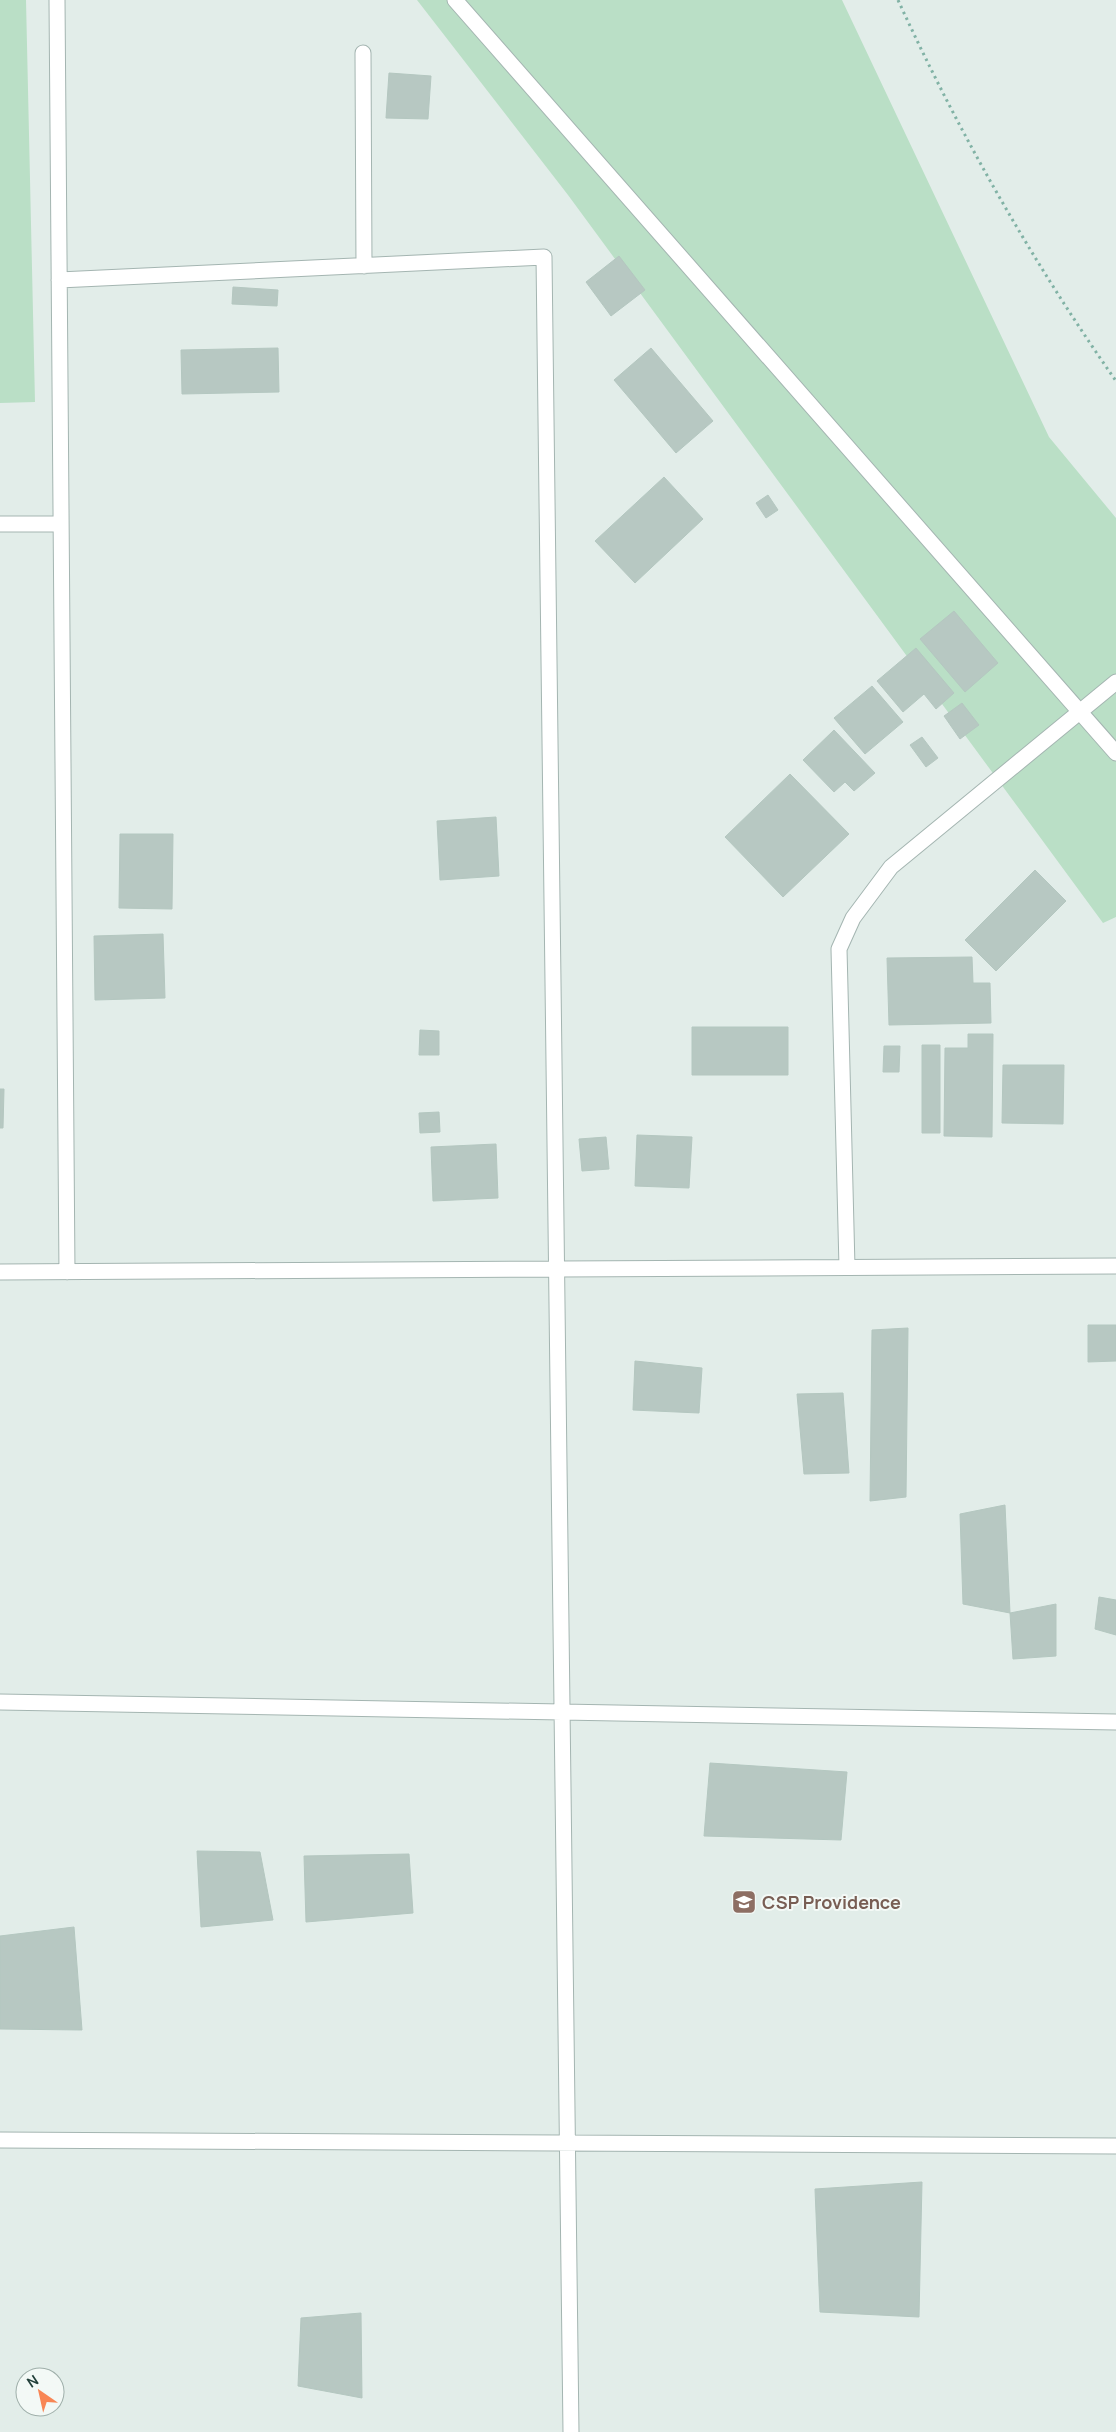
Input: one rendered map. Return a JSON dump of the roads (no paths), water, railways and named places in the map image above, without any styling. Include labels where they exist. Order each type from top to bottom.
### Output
[{"type":"street","points":[[57,0],[67,1272]]},
{"type":"street","points":[[455,0],[1116,753]]},
{"type":"street","points":[[363,54],[364,266]]},
{"type":"street","points":[[59,280],[544,257],[571,2432]]},
{"type":"street","points":[[0,524],[61,524]]},
{"type":"street","points":[[847,1267],[839,949],[853,918],[891,867],[1081,713],[1116,682]]},
{"type":"street","points":[[0,1272],[1116,1266]]},
{"type":"street","points":[[0,1702],[1116,1722]]},
{"type":"street","points":[[0,2140],[1116,2146]]},
{"type":"place","name":"CSP Providence","points":[[744,1902]]}]
